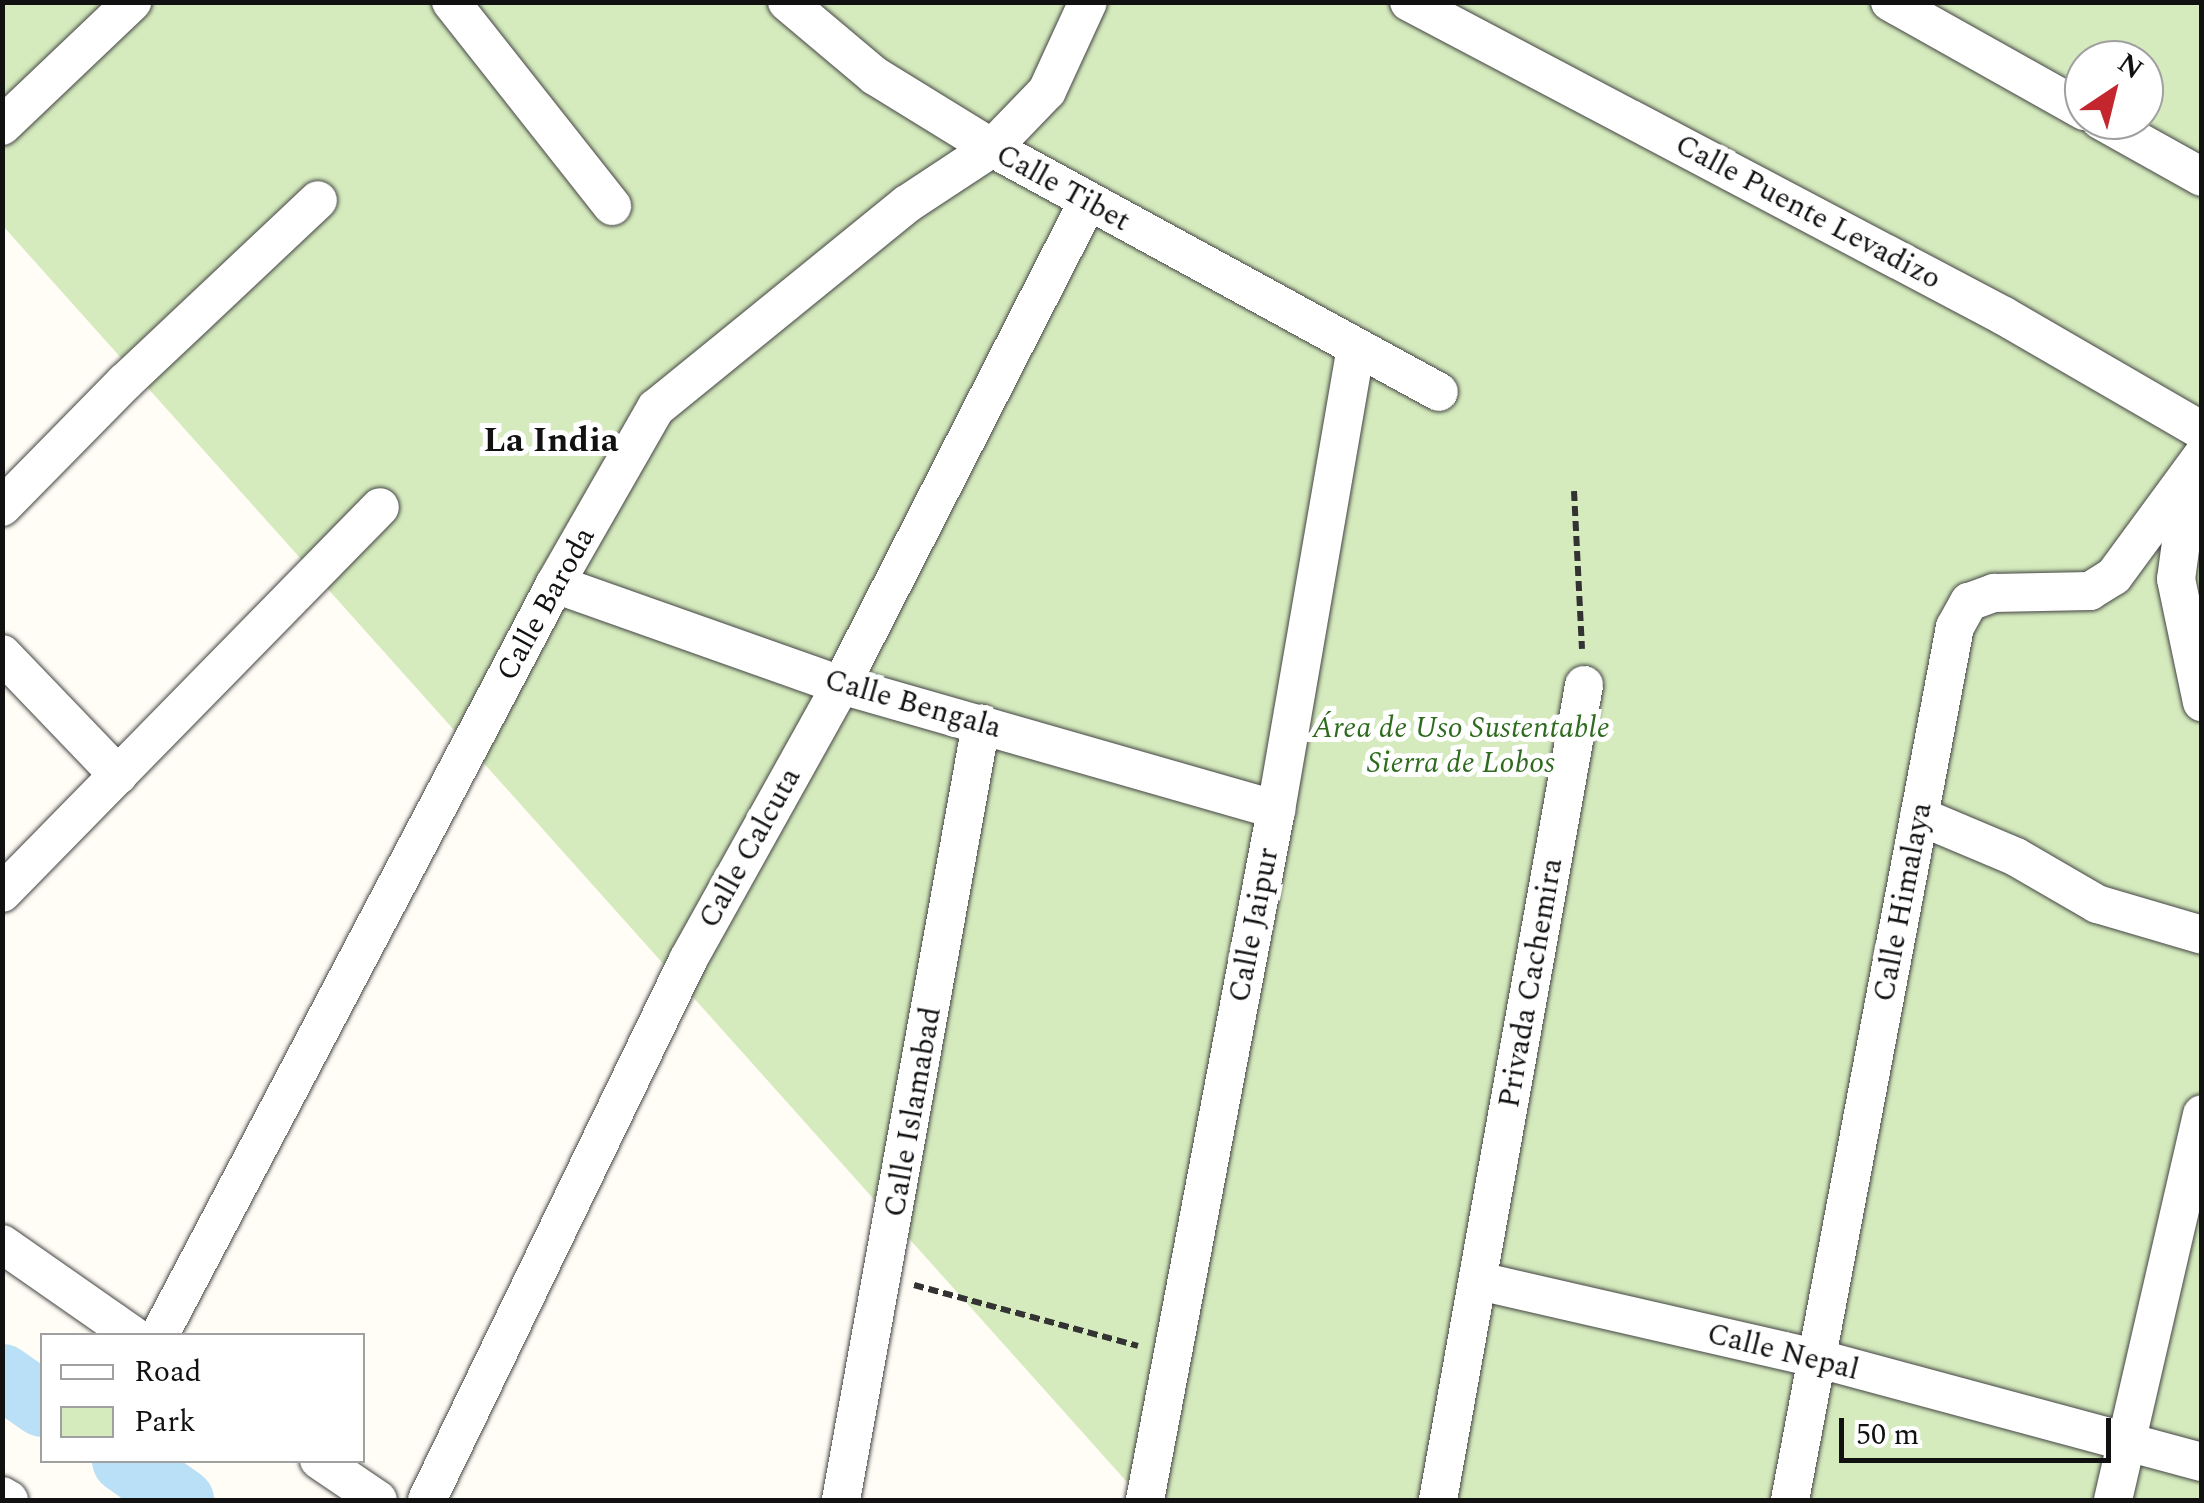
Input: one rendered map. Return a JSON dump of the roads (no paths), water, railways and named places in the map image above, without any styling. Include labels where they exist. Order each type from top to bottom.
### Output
[{"type":"street","points":[[2,126],[132,2]]},
{"type":"street","points":[[452,2],[612,206]]},
{"type":"street","name":"Calle Tibet","points":[[787,2],[874,76],[992,148],[1440,392]]},
{"type":"street","name":"Calle Baroda","points":[[161,1333],[555,584],[656,408],[907,204],[992,148],[1047,91],[1088,2]]},
{"type":"street","name":"Calle Puente Levadizo","points":[[1409,2],[2004,316],[2202,431]]},
{"type":"street","points":[[1890,2],[2064,100]]},
{"type":"street","points":[[2136,140],[2202,176]]},
{"type":"street","points":[[2,506],[318,200]]},
{"type":"street","name":"Calle Calcuta","points":[[427,1500],[688,960],[841,685],[1087,202]]},
{"type":"street","name":"Calle Jaipur","points":[[1145,1500],[1276,810],[1356,348]]},
{"type":"street","points":[[2196,462],[2176,579],[2202,702]]},
{"type":"street","name":"Calle Himalaya","points":[[1790,1500],[1956,627],[1970,602],[1994,594],[2090,592],[2114,576],[2196,462]]},
{"type":"street","points":[[2,893],[380,507]]},
{"type":"street","name":"Calle Bengala","points":[[555,584],[841,685],[1276,810]]},
{"type":"street","points":[[2,654],[118,775]]},
{"type":"street","name":"Privada Cachemira","points":[[1438,1500],[1584,685]]},
{"type":"street","name":"Calle Islamabad","points":[[841,1500],[981,724]]},
{"type":"street","points":[[1919,816],[2016,857],[2096,904],[2202,935]]},
{"type":"street","points":[[2112,1500],[2202,1114]]},
{"type":"street","points":[[2,1244],[130,1333]]},
{"type":"street","name":"Calle Nepal","points":[[1479,1281],[1816,1358],[2202,1462]]},
{"type":"street","points":[[323,1463],[378,1500]]},
{"type":"street","points":[[2,1496],[10,1500]]},
{"type":"waterway","points":[[2,1376],[40,1403]]},
{"type":"waterway","points":[[128,1463],[181,1500]]},
{"type":"district","name":"La India","points":[[551,441]]},
{"type":"park label","name":"Área de Uso Sustentable Sierra de Lobos","points":[[1461,745]]}]
